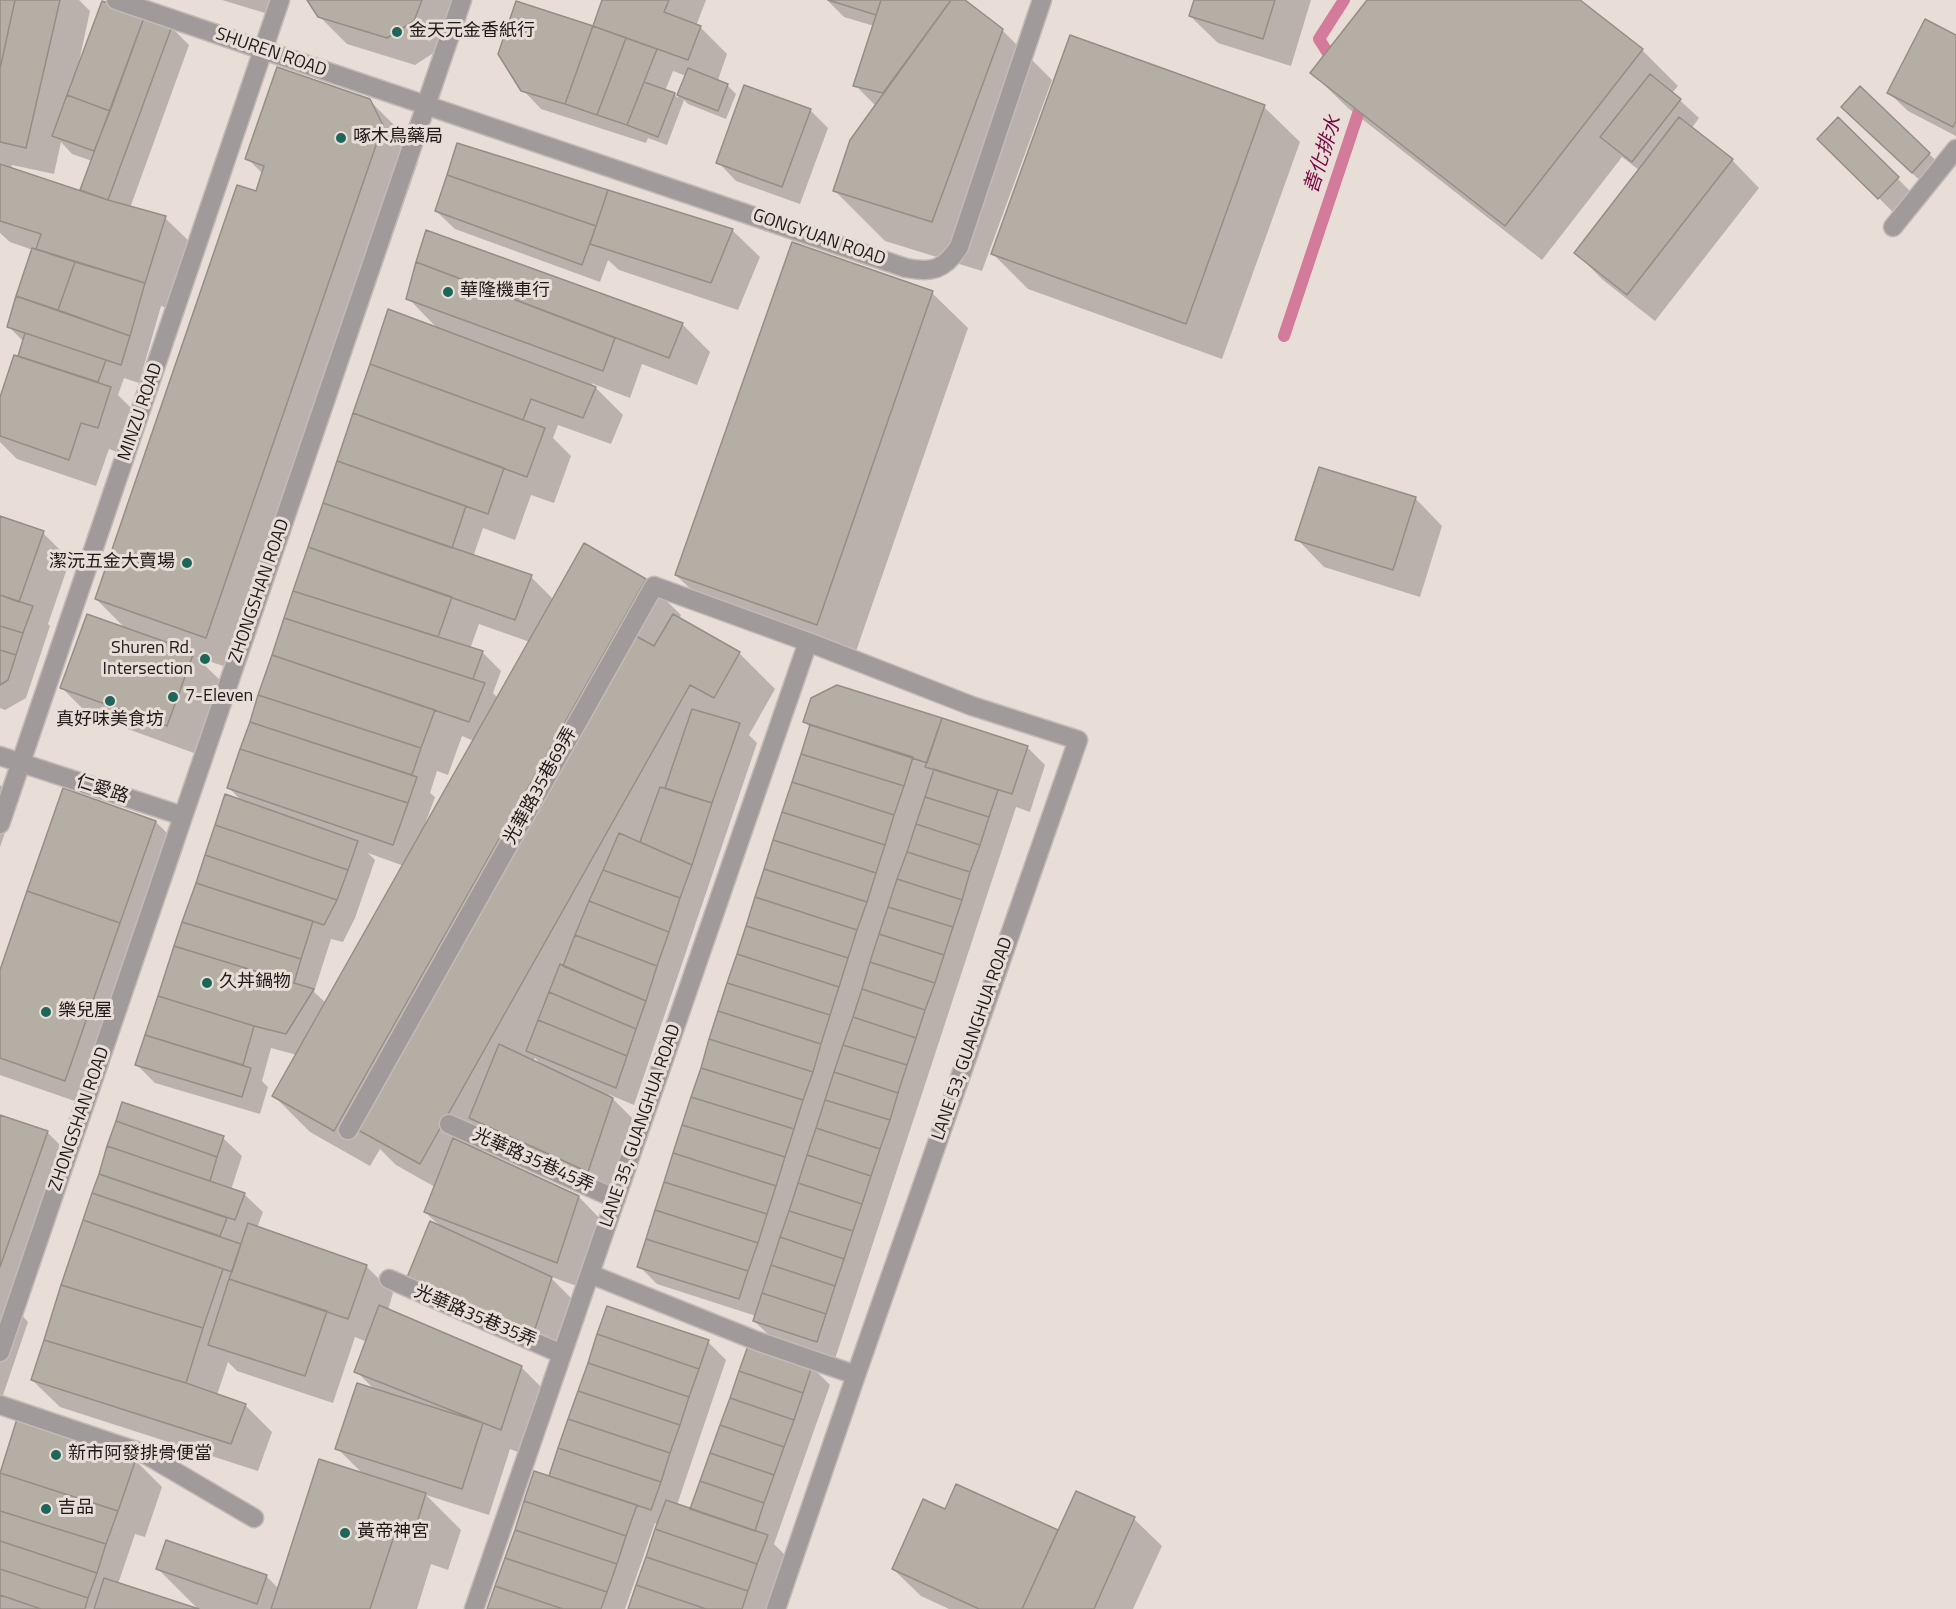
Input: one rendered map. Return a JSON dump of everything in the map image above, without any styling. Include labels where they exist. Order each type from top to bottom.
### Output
[{"type":"street","name":"SHUREN ROAD","points":[[116,0],[426,105]]},
{"type":"street","name":"MINZU ROAD","points":[[0,824],[280,0]]},
{"type":"street","name":"ZHONGSHAN ROAD","points":[[0,1352],[462,0]]},
{"type":"street","name":"GONGYUAN ROAD","points":[[426,105],[906,268],[937,269],[952,257],[959,247],[1042,0]]},
{"type":"street","points":[[1893,227],[1956,149]]},
{"type":"street","name":"光華路35巷69弄","points":[[348,1130],[654,586],[808,642]]},
{"type":"street","name":"LANE 35, GUANGHUA ROAD","points":[[474,1609],[808,642]]},
{"type":"street","name":"LANE 53, GUANGHUA ROAD","points":[[776,1609],[1077,740],[972,706],[808,642]]},
{"type":"street","name":"仁愛路","points":[[0,756],[183,816]]},
{"type":"street","name":"光華路35巷45弄","points":[[449,1124],[616,1199]]},
{"type":"street","points":[[590,1274],[757,1341],[856,1375]]},
{"type":"street","name":"光華路35巷35弄","points":[[389,1279],[562,1354]]},
{"type":"street","points":[[0,1405],[145,1454],[254,1518]]},
{"type":"building","points":[[0,0],[15,0],[0,69]]},
{"type":"building","points":[[15,0],[60,0],[26,148],[0,142],[0,69]]},
{"type":"building","points":[[307,0],[422,0],[414,21],[387,38],[318,17]]},
{"type":"building","points":[[602,0],[669,0],[664,12],[701,26],[688,60],[593,26]]},
{"type":"building","points":[[828,0],[881,0],[876,15]]},
{"type":"building","points":[[881,0],[951,0],[883,93],[853,86]]},
{"type":"building","points":[[951,0],[965,0],[1003,29],[932,222],[833,191],[850,140]]},
{"type":"building","points":[[1194,0],[1275,0],[1263,39],[1189,16]]},
{"type":"building","points":[[1367,0],[1580,0],[1643,49],[1505,226],[1310,73]]},
{"type":"building","points":[[102,1],[145,15],[110,111],[67,95]]},
{"type":"building","points":[[516,1],[593,26],[565,104],[521,91],[498,54]]},
{"type":"building","points":[[145,15],[172,26],[108,200],[80,190]]},
{"type":"building","points":[[1925,19],[1956,35],[1956,121],[1953,127],[1887,93]]},
{"type":"building","points":[[593,26],[626,38],[597,115],[565,104]]},
{"type":"building","points":[[1070,35],[1265,105],[1186,324],[991,254]]},
{"type":"building","points":[[626,38],[657,49],[627,125],[597,115]]},
{"type":"building","points":[[277,67],[370,99],[383,125],[206,638],[95,599],[237,185],[256,191],[264,166],[245,159]]},
{"type":"building","points":[[688,68],[728,84],[718,111],[677,95]]},
{"type":"building","points":[[1650,74],[1681,99],[1632,162],[1600,137]]},
{"type":"building","points":[[644,82],[675,93],[658,137],[627,125]]},
{"type":"building","points":[[744,85],[811,109],[782,187],[716,163]]},
{"type":"building","points":[[1860,86],[1930,153],[1912,173],[1841,107]]},
{"type":"building","points":[[67,95],[110,111],[94,151],[52,136]]},
{"type":"building","points":[[1679,117],[1733,159],[1627,295],[1574,253]]},
{"type":"building","points":[[1838,117],[1899,177],[1878,199],[1817,139]]},
{"type":"building","points":[[457,143],[608,190],[596,226],[447,175]]},
{"type":"building","points":[[0,164],[108,200],[166,216],[145,283],[36,249],[41,234],[0,221]]},
{"type":"building","points":[[447,175],[596,226],[582,265],[435,211]]},
{"type":"building","points":[[608,190],[733,229],[711,283],[590,244]]},
{"type":"building","points":[[426,230],[683,323],[669,358],[416,262]]},
{"type":"building","points":[[792,242],[933,291],[817,625],[675,575]]},
{"type":"building","points":[[32,248],[75,262],[58,310],[16,296]]},
{"type":"building","points":[[75,262],[145,283],[130,336],[58,310]]},
{"type":"building","points":[[416,262],[615,338],[603,371],[406,299]]},
{"type":"building","points":[[16,296],[130,336],[121,365],[7,327]]},
{"type":"building","points":[[388,309],[596,387],[583,418],[531,399],[523,420],[370,364]]},
{"type":"building","points":[[25,333],[106,360],[98,382],[18,356]]},
{"type":"building","points":[[14,355],[111,387],[98,428],[81,423],[69,460],[0,436],[0,397]]},
{"type":"building","points":[[370,364],[545,428],[527,477],[353,413]]},
{"type":"building","points":[[353,413],[504,468],[488,514],[337,461]]},
{"type":"building","points":[[337,461],[466,506],[452,548],[323,503]]},
{"type":"building","points":[[1319,467],[1416,497],[1393,570],[1295,540]]},
{"type":"building","points":[[323,503],[532,575],[515,620],[308,547]]},
{"type":"building","points":[[0,516],[44,531],[19,602],[0,595]]},
{"type":"building","points":[[584,543],[646,579],[334,1131],[272,1096]]},
{"type":"building","points":[[308,547],[452,597],[438,637],[293,591]]},
{"type":"building","points":[[293,591],[483,651],[473,679],[284,618]]},
{"type":"building","points":[[0,595],[33,606],[23,633],[0,626]]},
{"type":"building","points":[[87,614],[194,652],[167,726],[60,688]]},
{"type":"building","points":[[673,614],[740,652],[714,698],[690,685],[420,1164],[358,1130],[636,636],[654,646]]},
{"type":"building","points":[[284,618],[485,683],[469,722],[272,655]]},
{"type":"building","points":[[0,626],[23,633],[16,655],[0,650]]},
{"type":"building","points":[[0,650],[16,655],[8,680],[0,685]]},
{"type":"building","points":[[272,655],[435,710],[421,748],[258,695]]},
{"type":"building","points":[[837,685],[942,718],[927,763],[803,722],[811,698]]},
{"type":"building","points":[[258,695],[421,748],[412,775],[250,722]]},
{"type":"building","points":[[692,709],[740,723],[712,803],[665,788]]},
{"type":"building","points":[[942,718],[1028,746],[1012,794],[925,767]]},
{"type":"building","points":[[250,722],[417,777],[408,803],[240,749]]},
{"type":"building","points":[[810,725],[913,757],[904,786],[801,754]]},
{"type":"building","points":[[240,749],[408,803],[393,845],[227,788]]},
{"type":"building","points":[[801,754],[904,786],[894,815],[792,782]]},
{"type":"building","points":[[934,769],[998,790],[989,817],[925,797]]},
{"type":"building","points":[[792,782],[894,815],[885,845],[782,812]]},
{"type":"building","points":[[660,787],[712,803],[692,865],[640,842]]},
{"type":"building","points":[[63,788],[156,821],[120,923],[27,891]]},
{"type":"building","points":[[225,794],[358,841],[348,870],[215,825]]},
{"type":"building","points":[[925,797],[989,817],[980,845],[916,824]]},
{"type":"building","points":[[782,812],[885,845],[876,873],[773,840]]},
{"type":"building","points":[[916,824],[980,845],[970,872],[907,852]]},
{"type":"building","points":[[215,825],[348,870],[337,900],[205,855]]},
{"type":"building","points":[[619,833],[692,865],[680,898],[603,870]]},
{"type":"building","points":[[773,840],[876,873],[867,902],[764,869]]},
{"type":"building","points":[[907,852],[970,872],[962,900],[897,879]]},
{"type":"building","points":[[205,855],[337,900],[324,925],[196,883]]},
{"type":"building","points":[[764,869],[867,902],[857,930],[755,897]]},
{"type":"building","points":[[603,870],[680,898],[669,932],[589,901]]},
{"type":"building","points":[[897,879],[962,900],[953,927],[888,907]]},
{"type":"building","points":[[196,883],[313,921],[301,959],[182,922]]},
{"type":"building","points":[[27,891],[120,923],[65,1081],[0,1058],[0,970]]},
{"type":"building","points":[[755,897],[857,930],[848,958],[746,926]]},
{"type":"building","points":[[589,901],[669,932],[657,966],[575,935]]},
{"type":"building","points":[[888,907],[953,927],[944,955],[879,934]]},
{"type":"building","points":[[182,922],[301,959],[294,983],[174,946]]},
{"type":"building","points":[[746,926],[848,958],[839,987],[737,954]]},
{"type":"building","points":[[879,934],[944,955],[935,983],[870,962]]},
{"type":"building","points":[[575,935],[657,966],[646,1001],[563,966]]},
{"type":"building","points":[[174,946],[314,989],[286,1034],[254,1026],[158,996]]},
{"type":"building","points":[[737,954],[839,987],[830,1015],[727,983]]},
{"type":"building","points":[[870,962],[935,983],[925,1010],[862,989]]},
{"type":"building","points":[[560,964],[646,1001],[636,1029],[549,992]]},
{"type":"building","points":[[727,983],[830,1015],[821,1044],[718,1011]]},
{"type":"building","points":[[862,989],[925,1010],[916,1038],[853,1017]]},
{"type":"building","points":[[549,992],[636,1029],[627,1056],[538,1020]]},
{"type":"building","points":[[158,996],[254,1026],[243,1065],[145,1035]]},
{"type":"building","points":[[718,1011],[821,1044],[813,1072],[709,1039]]},
{"type":"building","points":[[853,1017],[916,1038],[907,1065],[843,1045]]},
{"type":"building","points":[[538,1020],[627,1056],[616,1088],[526,1051]]},
{"type":"building","points":[[145,1035],[251,1068],[242,1097],[135,1065]]},
{"type":"building","points":[[709,1039],[813,1072],[803,1100],[701,1068]]},
{"type":"building","points":[[499,1044],[613,1098],[588,1172],[469,1118]]},
{"type":"building","points":[[843,1045],[907,1065],[898,1093],[834,1072]]},
{"type":"building","points":[[701,1068],[803,1100],[794,1129],[691,1097]]},
{"type":"building","points":[[834,1072],[898,1093],[890,1120],[825,1100]]},
{"type":"building","points":[[691,1097],[794,1129],[785,1157],[682,1125]]},
{"type":"building","points":[[825,1100],[890,1120],[880,1149],[816,1128]]},
{"type":"building","points":[[122,1102],[224,1136],[217,1157],[116,1121]]},
{"type":"building","points":[[0,1115],[48,1131],[0,1267]]},
{"type":"building","points":[[116,1121],[217,1157],[210,1181],[107,1146]]},
{"type":"building","points":[[682,1125],[785,1157],[776,1186],[673,1153]]},
{"type":"building","points":[[816,1128],[880,1149],[871,1176],[807,1155]]},
{"type":"building","points":[[453,1138],[579,1196],[557,1263],[424,1212]]},
{"type":"building","points":[[107,1146],[245,1193],[235,1220],[99,1174]]},
{"type":"building","points":[[673,1153],[776,1186],[767,1214],[664,1182]]},
{"type":"building","points":[[807,1155],[871,1176],[862,1204],[798,1183]]},
{"type":"building","points":[[99,1174],[227,1218],[220,1236],[92,1193]]},
{"type":"building","points":[[664,1182],[767,1214],[758,1243],[655,1210]]},
{"type":"building","points":[[798,1183],[862,1204],[853,1231],[789,1211]]},
{"type":"building","points":[[92,1193],[241,1244],[232,1272],[83,1220]]},
{"type":"building","points":[[655,1210],[758,1243],[748,1271],[646,1239]]},
{"type":"building","points":[[789,1211],[853,1231],[844,1259],[780,1237]]},
{"type":"building","points":[[83,1220],[223,1269],[203,1328],[61,1285]]},
{"type":"building","points":[[430,1221],[552,1277],[534,1332],[406,1280]]},
{"type":"building","points":[[248,1223],[367,1265],[348,1319],[229,1279]]},
{"type":"building","points":[[780,1237],[844,1259],[835,1286],[771,1265]]},
{"type":"building","points":[[646,1239],[748,1271],[739,1299],[637,1267]]},
{"type":"building","points":[[771,1265],[835,1286],[826,1314],[762,1293]]},
{"type":"building","points":[[229,1279],[327,1311],[305,1376],[208,1345]]},
{"type":"building","points":[[61,1285],[203,1328],[186,1383],[44,1340]]},
{"type":"building","points":[[762,1293],[826,1314],[817,1342],[753,1321]]},
{"type":"building","points":[[379,1305],[522,1366],[501,1430],[354,1372]]},
{"type":"building","points":[[607,1306],[709,1340],[699,1369],[597,1334]]},
{"type":"building","points":[[597,1334],[699,1369],[689,1397],[588,1363]]},
{"type":"building","points":[[44,1340],[186,1383],[246,1404],[231,1444],[31,1380]]},
{"type":"building","points":[[749,1343],[812,1366],[803,1393],[739,1371]]},
{"type":"building","points":[[588,1363],[689,1397],[680,1425],[578,1391]]},
{"type":"building","points":[[739,1371],[803,1393],[794,1420],[730,1398]]},
{"type":"building","points":[[357,1383],[483,1423],[462,1489],[335,1449]]},
{"type":"building","points":[[578,1391],[680,1425],[670,1453],[568,1419]]},
{"type":"building","points":[[730,1398],[794,1420],[784,1447],[720,1425]]},
{"type":"building","points":[[17,1419],[136,1459],[118,1511],[0,1473]]},
{"type":"building","points":[[568,1419],[670,1453],[661,1482],[558,1448]]},
{"type":"building","points":[[720,1425],[784,1447],[774,1475],[710,1453]]},
{"type":"building","points":[[558,1448],[661,1482],[651,1510],[549,1476]]},
{"type":"building","points":[[710,1453],[774,1475],[764,1503],[700,1481]]},
{"type":"building","name":"黃帝神宮","points":[[319,1459],[426,1493],[413,1536],[396,1530],[370,1609],[271,1609]]},
{"type":"building","points":[[534,1471],[637,1505],[626,1536],[524,1501]]},
{"type":"building","points":[[0,1473],[118,1511],[106,1544],[0,1511]]},
{"type":"building","points":[[700,1481],[764,1503],[755,1531],[690,1509]]},
{"type":"building","points":[[956,1484],[1058,1530],[1022,1609],[979,1609],[892,1569],[923,1499],[945,1509]]},
{"type":"building","points":[[1076,1491],[1135,1517],[1094,1609],[1022,1609]]},
{"type":"building","points":[[666,1500],[768,1535],[757,1564],[655,1529]]},
{"type":"building","points":[[524,1501],[626,1536],[617,1564],[515,1530]]},
{"type":"building","points":[[0,1511],[106,1544],[97,1573],[0,1541]]},
{"type":"building","points":[[655,1529],[757,1564],[748,1591],[646,1557]]},
{"type":"building","points":[[515,1530],[617,1564],[607,1592],[505,1558]]},
{"type":"building","points":[[166,1540],[267,1575],[257,1604],[156,1569]]},
{"type":"building","points":[[0,1541],[97,1573],[88,1598],[0,1569]]},
{"type":"building","points":[[646,1557],[748,1591],[742,1609],[706,1609],[636,1585]]},
{"type":"building","points":[[505,1558],[607,1592],[601,1609],[563,1609],[495,1586]]},
{"type":"building","points":[[0,1569],[88,1598],[85,1609],[41,1609],[0,1595]]},
{"type":"building","points":[[104,1578],[199,1609],[94,1609]]},
{"type":"building","points":[[636,1585],[706,1609],[628,1609]]},
{"type":"building","points":[[495,1586],[563,1609],[487,1609]]},
{"type":"building","points":[[0,1595],[41,1609],[0,1609]]},
{"type":"waterway","name":"善化排水","points":[[1335,64],[1319,39],[1344,0]]},
{"type":"waterway","name":"善化排水","points":[[1284,336],[1361,105],[1358,99]]},
{"type":"place","name":"金天元金香紙行","points":[[397,32]]},
{"type":"place","name":"啄木鳥藥局","points":[[341,138]]},
{"type":"place","name":"華隆機車行","points":[[448,292]]},
{"type":"place","name":"潔沅五金大賣場","points":[[187,563]]},
{"type":"place","name":"Shuren Rd. Intersection","points":[[205,659]]},
{"type":"place","name":"7-Eleven","points":[[173,697]]},
{"type":"place","name":"真好味美食坊","points":[[110,701]]},
{"type":"place","name":"久丼鍋物","points":[[207,983]]},
{"type":"place","name":"樂兒屋","points":[[46,1012]]},
{"type":"place","name":"新市阿發排骨便當","points":[[56,1455]]},
{"type":"place","name":"吉品","points":[[46,1509]]},
{"type":"place","name":"黃帝神宮","points":[[345,1533]]}]
